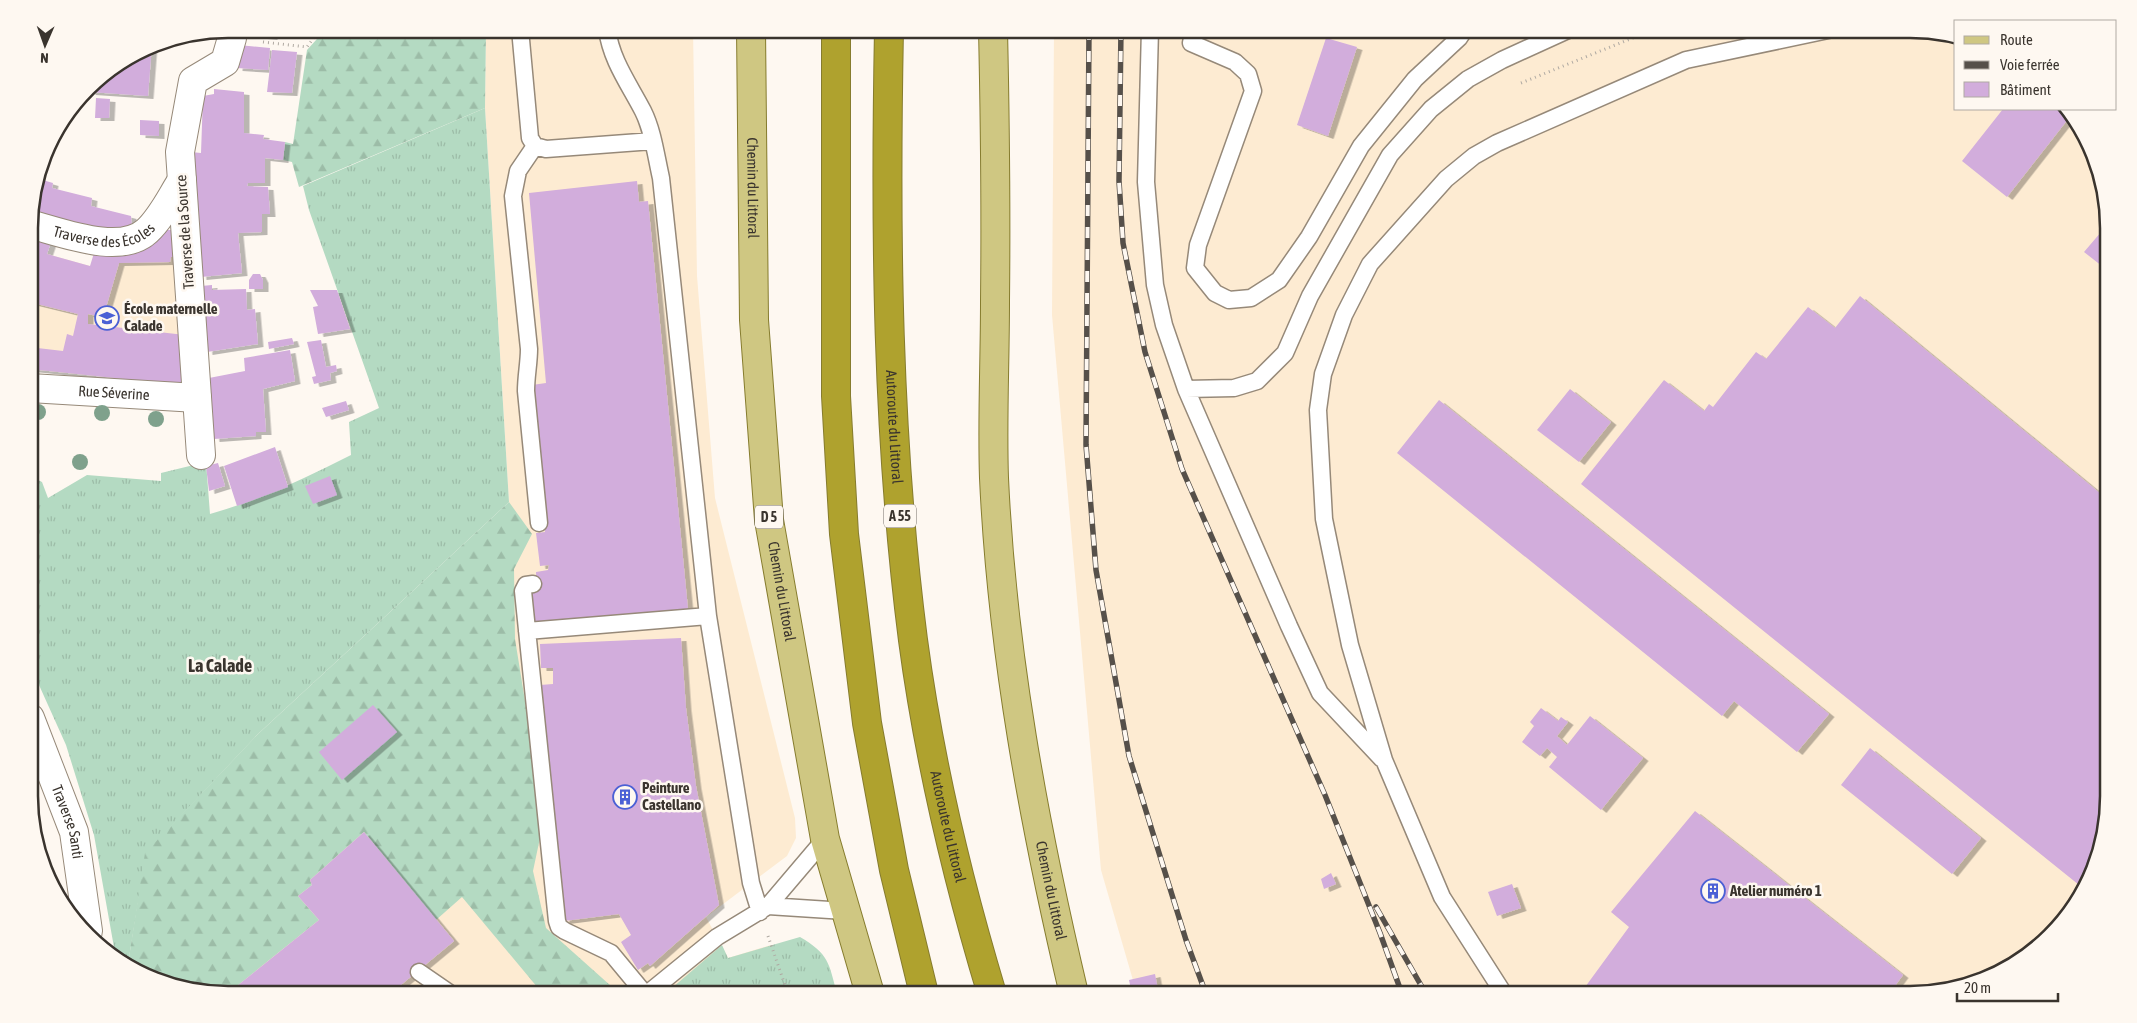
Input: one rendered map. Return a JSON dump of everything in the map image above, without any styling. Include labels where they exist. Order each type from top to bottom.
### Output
[{"type":"highway","points":[[836,38],[836,396],[844,534],[867,723],[894,870],[922,986]]},
{"type":"highway","name":"Autoroute du Littoral","points":[[889,38],[888,256],[891,385],[900,513],[913,640],[929,741],[957,869],[990,986]]},
{"type":"main road","name":"Chemin du Littoral","points":[[751,38],[754,320],[769,520],[825,839],[868,986]]},
{"type":"main road","name":"Chemin du Littoral","points":[[994,38],[996,223],[994,476],[1001,579],[1016,701],[1037,825],[1053,907],[1072,986]]},
{"type":"street","name":"Traverse de la Source","points":[[201,455],[180,152],[193,81],[225,62],[230,38]]},
{"type":"street","name":"Traverse des Écoles","points":[[38,226],[117,244],[145,233],[156,221],[182,180]]},
{"type":"street","name":"Rue Séverine","points":[[38,388],[197,398]]},
{"type":"street","name":"Traverse Santi","points":[[38,739],[74,832],[87,923]]},
{"type":"lane","points":[[521,38],[530,138],[535,146],[546,149],[653,141]]},
{"type":"lane","points":[[609,38],[620,71],[644,112],[661,178],[708,616],[751,883],[764,909]]},
{"type":"lane","points":[[1150,38],[1146,182],[1155,285],[1164,325],[1186,389],[1320,693],[1384,760]]},
{"type":"lane","points":[[1192,38],[1191,43],[1235,62],[1248,74],[1253,91],[1198,245],[1195,268],[1215,293],[1229,300],[1251,298],[1279,280],[1309,237],[1361,146],[1415,79],[1459,38]]},
{"type":"lane","points":[[1186,389],[1234,388],[1257,381],[1284,353],[1310,296],[1390,155],[1425,116],[1468,80],[1502,60],[1550,38]]},
{"type":"lane","points":[[1499,986],[1442,897],[1384,760],[1350,645],[1324,519],[1318,410],[1323,374],[1341,323],[1370,264],[1446,179],[1474,156],[1497,143],[1648,75],[1686,60],[1790,38]]},
{"type":"lane","points":[[535,146],[518,171],[513,196],[529,349],[526,390],[539,523]]},
{"type":"lane","points":[[533,584],[526,585],[523,591],[557,921],[559,926],[565,931],[611,953],[639,986]]},
{"type":"lane","points":[[527,631],[708,616]]},
{"type":"lane","points":[[656,986],[717,936],[764,909],[825,839]]},
{"type":"lane","points":[[764,909],[845,910]]},
{"type":"lane","points":[[419,972],[440,986]]},
{"type":"path","points":[[258,38],[307,47],[314,38]]},
{"type":"path","points":[[764,909],[786,986]]},
{"type":"shaded area","points":[[486,38],[693,38],[697,276],[715,498],[795,818],[796,838],[787,856],[706,917],[728,958],[771,945],[803,986],[227,986],[202,984],[178,979],[132,960],[509,502],[485,108]]},
{"type":"shaded area","points":[[1054,38],[1922,38],[1954,43],[1954,110],[2058,110],[2080,143],[2093,178],[2098,202],[2100,227],[2100,796],[2098,821],[2093,845],[2074,891],[2044,930],[2015,954],[1982,971],[1959,979],[1935,984],[1910,986],[1135,986],[1101,870],[1052,315]]},
{"type":"shaded area","name":"École maternelle Calade","points":[[161,230],[177,230],[181,385],[38,370],[38,245],[47,254],[90,266]]},
{"type":"green space","points":[[318,38],[486,38],[485,108],[299,187],[292,162],[283,160],[285,142],[293,144],[307,50]]},
{"type":"green space","points":[[485,108],[509,502],[258,734],[146,853],[129,958],[114,948],[94,835],[66,745],[38,683],[38,480],[42,482],[48,498],[87,475],[161,481],[161,473],[206,462],[210,514],[264,495],[351,455],[349,422],[379,408],[309,210],[303,186]]},
{"type":"green space","points":[[509,502],[532,534],[514,569],[515,639],[544,819],[533,871],[546,928],[611,986],[536,986],[462,897],[436,920],[364,832],[310,880],[312,885],[298,896],[319,920],[237,986],[202,984],[178,979],[143,966],[129,958],[145,853],[258,734]]},
{"type":"green space","points":[[800,937],[822,954],[832,974],[835,986],[674,986],[722,945],[728,958]]},
{"type":"building","points":[[1326,38],[1357,47],[1328,136],[1297,125]]},
{"type":"building","points":[[239,45],[270,48],[268,70],[237,68]]},
{"type":"building","points":[[272,50],[297,52],[292,93],[267,92]]},
{"type":"building","points":[[151,54],[148,96],[94,92],[122,69]]},
{"type":"building","points":[[214,89],[244,92],[244,133],[264,135],[263,139],[285,142],[283,160],[265,158],[265,183],[248,183],[247,186],[268,187],[270,214],[262,214],[262,232],[238,233],[242,273],[201,277],[191,152],[201,153],[203,96],[214,94]]},
{"type":"building","points":[[96,98],[110,99],[109,118],[95,118]]},
{"type":"building","points":[[2002,110],[2058,110],[2067,121],[2007,197],[1962,161]]},
{"type":"building","points":[[140,120],[159,121],[159,136],[140,135]]},
{"type":"building","points":[[43,180],[53,183],[52,188],[92,198],[91,206],[131,216],[132,227],[100,230],[38,216]]},
{"type":"building","points":[[637,181],[639,202],[648,201],[688,609],[531,624],[528,593],[537,592],[536,572],[548,570],[549,565],[540,566],[536,533],[545,532],[532,385],[546,383],[529,193]]},
{"type":"building","name":"École maternelle Calade","points":[[161,230],[177,230],[179,257],[171,257],[170,262],[119,263],[105,311],[97,316],[88,314],[88,324],[185,335],[188,377],[181,385],[38,370],[38,348],[63,351],[67,334],[73,336],[78,314],[38,304],[38,238],[51,242],[47,254],[90,266],[94,253]]},
{"type":"building","points":[[2100,233],[2100,265],[2084,252]]},
{"type":"building","points":[[253,274],[260,274],[263,280],[263,289],[249,289],[249,280]]},
{"type":"building","points":[[212,285],[212,290],[246,289],[247,310],[255,309],[258,344],[207,352],[201,286]]},
{"type":"building","points":[[310,290],[337,290],[350,329],[318,334],[313,307],[318,306]]},
{"type":"building","points":[[1860,296],[2100,493],[2100,796],[2098,821],[2093,845],[2078,884],[1581,484],[1664,380],[1704,411],[1709,404],[1713,407],[1756,352],[1766,359],[1808,307],[1835,328]]},
{"type":"building","points":[[292,338],[294,344],[269,349],[268,342]]},
{"type":"building","points":[[321,340],[326,367],[336,365],[337,371],[330,373],[331,380],[314,384],[312,377],[316,376],[307,342]]},
{"type":"building","points":[[290,350],[295,381],[263,389],[266,432],[256,432],[256,436],[214,439],[209,378],[245,371],[244,358]]},
{"type":"building","points":[[1570,389],[1611,422],[1579,462],[1537,430]]},
{"type":"building","points":[[1439,400],[1829,714],[1797,752],[1734,701],[1722,716],[1397,453]]},
{"type":"building","points":[[346,401],[349,410],[326,417],[322,408]]},
{"type":"building","points":[[275,447],[288,487],[237,506],[224,466]]},
{"type":"building","points":[[218,463],[225,486],[209,491],[206,466]]},
{"type":"building","points":[[330,476],[337,495],[313,504],[305,486]]},
{"type":"building","name":"Peinture Castellano","points":[[681,638],[686,708],[696,786],[719,905],[650,966],[648,963],[638,970],[621,942],[631,935],[619,914],[564,921],[540,685],[553,684],[553,668],[541,668],[540,644]]},
{"type":"building","points":[[373,705],[397,732],[342,780],[319,752]]},
{"type":"building","points":[[1541,708],[1558,721],[1561,717],[1568,722],[1557,736],[1567,745],[1590,716],[1643,758],[1601,810],[1549,767],[1557,757],[1547,748],[1540,756],[1522,742],[1534,726],[1530,722]]},
{"type":"building","points":[[1870,748],[1981,838],[1952,874],[1841,785]]},
{"type":"building","name":"Atelier numéro 1","points":[[1695,811],[1903,975],[1895,986],[1586,986],[1629,927],[1611,912]]},
{"type":"building","points":[[364,832],[454,941],[400,986],[237,986],[319,920],[298,896],[312,885],[310,880]]},
{"type":"building","points":[[1331,873],[1336,884],[1324,889],[1321,879]]},
{"type":"building","points":[[1512,884],[1521,908],[1497,916],[1488,892]]},
{"type":"building","points":[[1155,974],[1157,986],[1130,986],[1129,980]]},
{"type":"railway","points":[[1089,38],[1086,445],[1096,570],[1129,756],[1186,940],[1203,986]]},
{"type":"railway","points":[[1121,38],[1119,181],[1123,243],[1145,352],[1182,469],[1325,795],[1399,986]]},
{"type":"railway","points":[[1376,907],[1421,986]]},
{"type":"place","name":"École maternelle Calade","points":[[107,318]]},
{"type":"place","name":"Peinture Castellano","points":[[625,797]]},
{"type":"place","name":"Atelier numéro 1","points":[[1713,891]]},
{"type":"district","name":"La Calade","points":[[220,666]]}]
